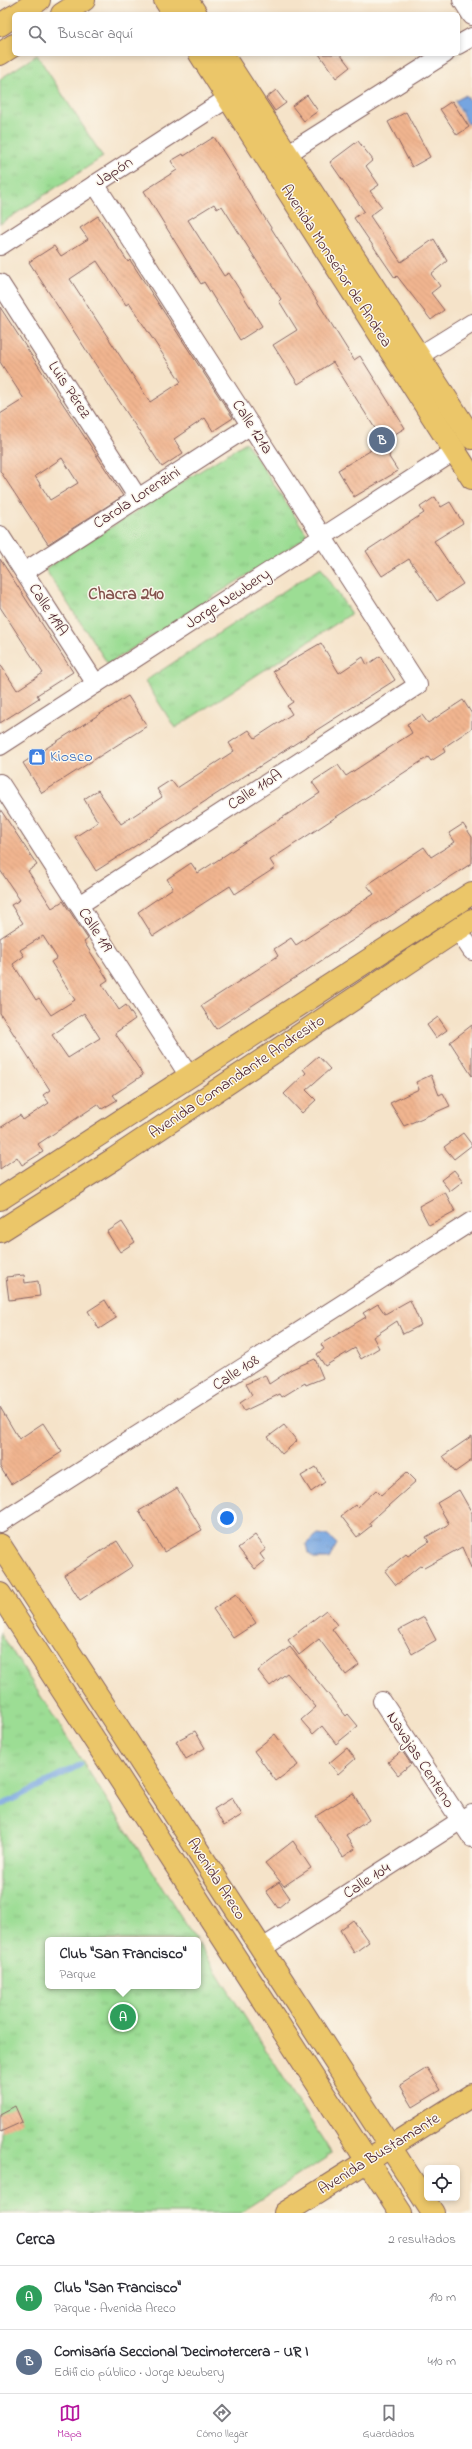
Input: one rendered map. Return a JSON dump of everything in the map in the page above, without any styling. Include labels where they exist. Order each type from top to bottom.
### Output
[{"type":"main road","points":[[21,12],[39,0]]},
{"type":"main road","points":[[65,12],[84,0]]},
{"type":"main road","points":[[165,0],[173,12]]},
{"type":"main road","points":[[187,0],[195,12]]},
{"type":"main road","points":[[0,25],[12,17]]},
{"type":"main road","points":[[0,54],[12,46]]},
{"type":"main road","name":"Avenida Monseñor de Andrea","points":[[201,56],[472,478]]},
{"type":"main road","name":"Avenida Monseñor de Andrea","points":[[223,56],[472,438]]},
{"type":"main road","name":"Avenida Comandante Andresito","points":[[0,1199],[472,893]]},
{"type":"main road","name":"Avenida Comandante Andresito","points":[[0,1231],[114,1159],[465,925]]},
{"type":"main road","name":"Avenida Areco","points":[[0,1545],[432,2213]]},
{"type":"main road","name":"Avenida Areco","points":[[0,1594],[401,2213]]},
{"type":"main road","name":"Avenida Bustamante","points":[[285,2213],[472,2095]]},
{"type":"street","points":[[462,0],[472,16]]},
{"type":"street","points":[[460,44],[472,36]]},
{"type":"street","points":[[287,154],[441,56]]},
{"type":"street","name":"Japón","points":[[0,246],[228,98]]},
{"type":"street","name":"Calle 121a","points":[[95,184],[409,671]]},
{"type":"street","name":"Luis Pérez","points":[[0,283],[138,498]]},
{"type":"street","points":[[419,356],[472,323]]},
{"type":"street","name":"Carola Lorenzini","points":[[24,572],[251,425]]},
{"type":"street","name":"Jorge Newbery","points":[[0,746],[455,450]]},
{"type":"street","name":"Calle 119A","points":[[0,535],[96,684]]},
{"type":"street","name":"Calle 110A","points":[[79,905],[418,685],[409,671]]},
{"type":"street","name":"Calle 119","points":[[0,783],[189,1076]]},
{"type":"street","points":[[465,925],[472,951]]},
{"type":"street","name":"Calle 108","points":[[0,1523],[472,1221]]},
{"type":"street","name":"Navajas Centeno","points":[[382,1701],[466,1816],[472,1838]]},
{"type":"street","name":"Calle 104","points":[[261,1948],[466,1816]]},
{"type":"green space","points":[[38,56],[103,157],[0,224],[0,79]]},
{"type":"green space","points":[[246,442],[308,536],[108,664],[45,569]]},
{"type":"green space","points":[[321,567],[351,614],[175,728],[145,681]]},
{"type":"green space","points":[[0,1632],[194,1937],[45,1937],[45,1989],[201,1989],[201,1948],[332,2154],[240,2213],[0,2213]]},
{"type":"water","points":[[466,95],[472,104],[472,122],[468,124],[455,101]]},
{"type":"water","points":[[318,1534],[327,1535],[337,1544],[329,1559],[315,1559],[308,1553],[306,1544]]},
{"type":"building","points":[[320,56],[342,56],[350,67],[336,78]]},
{"type":"building","points":[[276,90],[286,103],[275,111],[266,98]]},
{"type":"building","points":[[307,95],[318,111],[304,121],[292,106]]},
{"type":"building","points":[[452,101],[469,127],[457,135],[440,109]]},
{"type":"building","points":[[406,112],[430,157],[412,167],[388,122]]},
{"type":"building","points":[[214,137],[354,360],[360,356],[405,428],[395,434],[389,457],[398,471],[354,497],[338,470],[370,451],[376,430],[333,362],[298,384],[273,345],[297,330],[279,301],[281,299],[222,206],[217,209],[214,204],[188,220],[224,276],[229,273],[262,326],[240,340],[204,282],[201,284],[144,191],[177,170],[171,161],[183,154],[184,156]]},
{"type":"building","points":[[358,141],[373,160],[366,166],[379,185],[370,191],[382,207],[370,216],[401,262],[434,239],[447,261],[431,274],[440,286],[431,293],[444,310],[431,320],[397,276],[395,278],[354,218],[364,211],[330,162]]},
{"type":"building","points":[[98,216],[128,262],[130,260],[233,418],[213,431],[205,418],[174,439],[183,453],[162,467],[29,262],[54,246],[61,256],[88,239],[80,228]],"holes":[[[97,261],[126,305],[129,303],[181,382],[150,402],[70,279]]]},
{"type":"building","points":[[0,307],[123,496],[48,544],[0,471],[0,414],[24,399],[0,362]],"holes":[[[62,458],[78,483],[50,500],[35,476]]]},
{"type":"building","points":[[435,497],[441,507],[450,502],[463,523],[434,541],[463,584],[437,601],[409,559],[382,576],[366,551],[424,513],[420,507]]},
{"type":"building","points":[[0,559],[73,672],[37,695],[39,698],[0,723],[0,664],[17,690],[43,673],[0,607]]},
{"type":"building","points":[[321,643],[339,673],[363,657],[367,665],[380,656],[395,680],[96,871],[75,837],[98,822],[84,799],[98,790],[121,824],[162,797],[157,789],[171,780],[177,788],[234,751],[229,743],[249,730],[255,738],[292,714],[287,706],[293,702],[273,671]]},
{"type":"building","points":[[128,696],[147,726],[42,793],[23,763]]},
{"type":"building","points":[[463,700],[472,714],[472,728],[443,748],[445,752],[431,761],[428,757],[270,860],[275,868],[235,894],[230,886],[153,936],[138,912],[173,888],[167,879],[191,863],[198,873],[320,793],[312,782],[338,765],[346,776],[412,733],[407,724],[422,715],[428,723]]},
{"type":"building","points":[[0,809],[37,865],[28,871],[52,908],[63,901],[88,939],[84,942],[108,980],[102,984],[119,1010],[126,1005],[135,1019],[115,1033],[143,1075],[113,1095],[117,1100],[102,1109],[98,1104],[38,1144],[43,1152],[22,1165],[17,1157],[0,1169],[0,1128],[20,1115],[23,1120],[49,1103],[43,1095],[50,1090],[0,1013],[0,938],[23,923],[11,905],[20,900],[0,870]],"holes":[[[43,936],[57,958],[51,962],[75,1000],[51,1015],[39,998],[36,1000],[13,964],[24,956],[20,950]],[[84,1013],[100,1038],[68,1058],[52,1035]]]},
{"type":"building","points":[[463,824],[472,837],[472,863],[216,1029],[201,1006],[278,956],[274,949],[291,938],[296,945],[374,894],[367,885],[424,847],[431,857],[455,842],[449,833]]},
{"type":"building","points":[[438,1017],[447,1030],[436,1038],[427,1025]]},
{"type":"building","points":[[472,1025],[472,1076],[450,1042]]},
{"type":"building","points":[[318,1056],[330,1069],[306,1090],[316,1100],[302,1113],[284,1094],[306,1073],[303,1069]]},
{"type":"building","points":[[431,1075],[439,1095],[443,1093],[450,1106],[404,1126],[390,1103],[419,1089],[416,1082]]},
{"type":"building","points":[[463,1133],[472,1145],[454,1159],[444,1147]]},
{"type":"building","points":[[454,1170],[463,1181],[450,1191],[441,1180]]},
{"type":"building","points":[[445,1192],[455,1211],[429,1225],[419,1206]]},
{"type":"building","points":[[122,1222],[135,1242],[120,1252],[107,1232]]},
{"type":"building","points":[[24,1275],[25,1283],[38,1281],[40,1296],[9,1300],[6,1277]]},
{"type":"building","points":[[105,1300],[116,1318],[99,1329],[88,1311]]},
{"type":"building","points":[[410,1300],[421,1325],[403,1334],[397,1321],[373,1337],[379,1348],[361,1359],[355,1348],[325,1366],[317,1354],[324,1349],[321,1344],[366,1317],[363,1313],[378,1304],[385,1314]]},
{"type":"building","points":[[315,1359],[323,1378],[306,1385],[305,1383],[282,1397],[280,1394],[244,1411],[240,1403],[252,1395],[246,1384],[265,1375],[269,1384],[292,1369]]},
{"type":"building","points":[[0,1407],[19,1439],[43,1423],[62,1452],[11,1484],[0,1467]]},
{"type":"building","points":[[284,1425],[297,1441],[282,1454],[268,1437]]},
{"type":"building","points":[[472,1436],[472,1460],[455,1472],[443,1456]]},
{"type":"building","points":[[316,1467],[325,1482],[311,1492],[301,1476]]},
{"type":"building","points":[[407,1472],[416,1481],[369,1523],[371,1526],[357,1537],[341,1516],[355,1505],[357,1508],[376,1490],[381,1495]]},
{"type":"building","points":[[177,1488],[202,1530],[164,1552],[139,1511]]},
{"type":"building","points":[[459,1490],[472,1513],[472,1570],[462,1547],[424,1568],[421,1565],[396,1585],[385,1571],[406,1554],[408,1556],[429,1542],[426,1537],[449,1524],[437,1503]]},
{"type":"building","points":[[255,1535],[266,1549],[260,1554],[265,1561],[255,1569],[238,1548]]},
{"type":"building","points":[[117,1541],[133,1566],[80,1600],[64,1575]]},
{"type":"building","points":[[236,1594],[256,1623],[233,1638],[213,1609]]},
{"type":"building","points":[[326,1610],[337,1625],[332,1629],[359,1665],[346,1675],[319,1639],[299,1655],[288,1640]]},
{"type":"building","points":[[424,1617],[436,1640],[412,1654],[399,1630]]},
{"type":"building","points":[[290,1647],[346,1716],[348,1714],[358,1726],[336,1744],[322,1726],[313,1734],[301,1720],[316,1707],[287,1673],[270,1686],[258,1671]]},
{"type":"building","points":[[195,1731],[205,1748],[186,1759],[176,1741]]},
{"type":"building","points":[[275,1734],[298,1765],[276,1781],[254,1751]]},
{"type":"building","points":[[347,1748],[355,1759],[338,1774],[329,1763]]},
{"type":"building","points":[[402,1751],[411,1764],[398,1775],[388,1762]]},
{"type":"building","points":[[353,1793],[369,1820],[346,1835],[355,1849],[343,1857],[316,1816]]},
{"type":"building","points":[[232,1798],[242,1815],[224,1826],[214,1809]]},
{"type":"building","points":[[293,1841],[311,1868],[284,1886],[265,1863]]},
{"type":"building","points":[[279,1882],[290,1898],[278,1908],[266,1891]]},
{"type":"building","points":[[353,1920],[369,1942],[354,1953],[340,1930]]},
{"type":"building","points":[[427,2068],[441,2090],[413,2107],[400,2085]]},
{"type":"building","points":[[15,2106],[22,2122],[0,2132],[0,2114]]},
{"type":"waterway","points":[[0,1806],[80,1765]]},
{"type":"place","name":"Comisaría Seccional Decimotercera - UR I","points":[[382,440]]},
{"type":"place","name":"Kiosco","points":[[37,757]]},
{"type":"place","name":"Club \"San Francisco\"","points":[[123,2017]]},
{"type":"district","name":"Chacra 240","points":[[126,594]]}]
